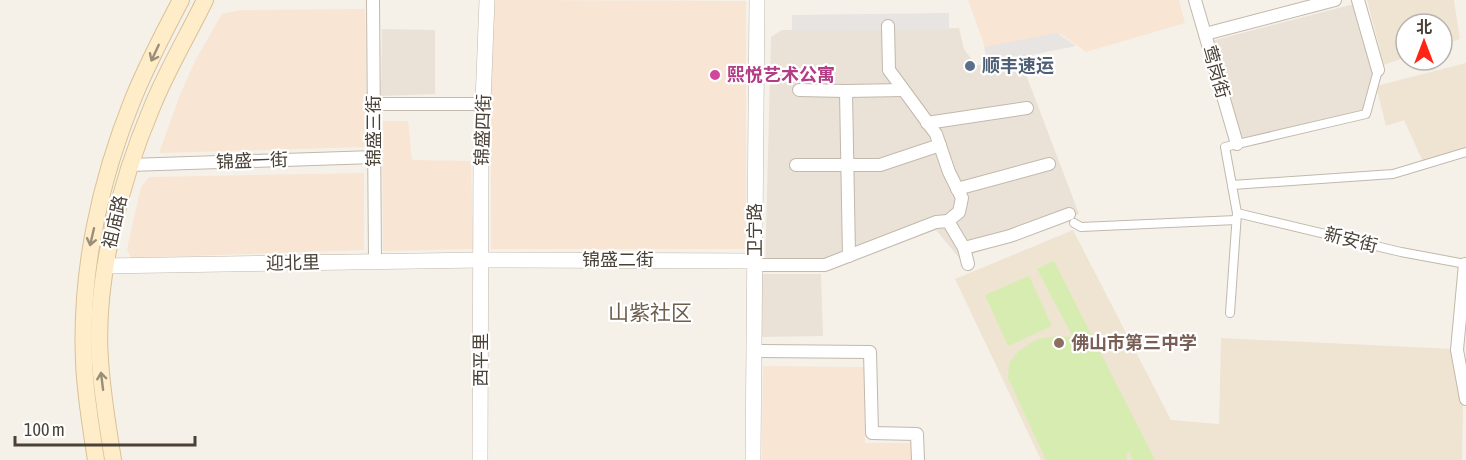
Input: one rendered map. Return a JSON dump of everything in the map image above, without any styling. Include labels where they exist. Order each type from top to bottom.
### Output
[{"type":"main road","name":"祖庙路","points":[[96,460],[84,359],[85,302],[90,245],[106,183],[133,99],[181,0]]},
{"type":"main road","name":"祖庙路","points":[[113,460],[99,358],[105,266],[130,165],[153,105],[205,0]]},
{"type":"street","name":"锦盛三街","points":[[374,0],[375,261]]},
{"type":"street","name":"锦盛四街","points":[[481,260],[487,0]]},
{"type":"street","name":"卫宁路","points":[[753,460],[757,0]]},
{"type":"street","name":"莺岗街","points":[[1195,0],[1237,144]]},
{"type":"street","points":[[1205,34],[1335,0]]},
{"type":"street","points":[[1230,313],[1236,217],[1225,147],[1366,114],[1378,70],[1358,0]]},
{"type":"street","points":[[755,263],[825,265],[936,222],[948,221],[959,212],[962,198],[936,134],[889,70],[888,26]]},
{"type":"street","points":[[799,90],[903,90]]},
{"type":"street","points":[[846,91],[849,256]]},
{"type":"street","points":[[374,104],[483,104]]},
{"type":"street","points":[[927,123],[1027,108]]},
{"type":"street","points":[[796,165],[880,165],[940,145]]},
{"type":"street","points":[[1232,185],[1393,174],[1466,152]]},
{"type":"street","name":"锦盛一街","points":[[130,165],[374,157]]},
{"type":"street","points":[[957,189],[1050,164]]},
{"type":"street","name":"新安街","points":[[1072,218],[1081,227],[1236,217],[1466,264]]},
{"type":"street","points":[[964,248],[1072,218]]},
{"type":"street","points":[[948,221],[964,248],[969,264]]},
{"type":"street","name":"锦盛二街","points":[[481,260],[755,263]]},
{"type":"street","name":"迎北里","points":[[105,266],[481,260]]},
{"type":"street","name":"西平里","points":[[480,460],[481,260]]},
{"type":"street","points":[[1466,264],[1457,350],[1466,399]]},
{"type":"street","points":[[754,351],[870,352],[872,433],[917,434],[918,460]]},
{"type":"shaded area","points":[[491,0],[746,1],[746,249],[491,249]]},
{"type":"shaded area","points":[[968,0],[1179,0],[1185,23],[1086,52],[1061,34],[986,50]]},
{"type":"shaded area","points":[[1367,0],[1454,0],[1460,39],[1454,41],[1454,12],[1394,12],[1394,61],[1384,65]]},
{"type":"shaded area","points":[[1354,4],[1374,77],[1364,111],[1241,141],[1211,41]]},
{"type":"shaded area","points":[[365,9],[367,147],[159,153],[196,59],[222,14],[241,10]]},
{"type":"shaded area","points":[[949,13],[949,30],[792,31],[792,15]]},
{"type":"shaded area","points":[[959,28],[964,49],[976,65],[1022,64],[1079,214],[960,259],[936,230],[828,271],[765,271],[771,37],[782,30]]},
{"type":"shaded area","points":[[382,29],[435,30],[435,94],[381,96]]},
{"type":"shaded area","points":[[1057,33],[1076,46],[988,64],[984,47]]},
{"type":"shaded area","points":[[1466,63],[1466,149],[1423,162],[1404,120],[1386,126],[1376,86],[1431,72],[1454,72],[1454,66]]},
{"type":"shaded area","points":[[382,121],[408,121],[412,160],[471,161],[473,249],[383,251]]},
{"type":"shaded area","points":[[364,173],[364,250],[131,258],[127,249],[141,187],[149,177]]},
{"type":"shaded area","name":"佛山市第三中学","points":[[1073,230],[1171,420],[1219,424],[1221,338],[1455,349],[1463,404],[1462,460],[1041,460],[955,279]]},
{"type":"shaded area","points":[[759,274],[821,274],[823,336],[758,337]]},
{"type":"shaded area","points":[[763,366],[864,367],[865,443],[912,443],[913,460],[762,460]]},
{"type":"green space","points":[[1054,261],[1155,460],[1133,460],[1128,451],[1126,460],[1046,460],[1008,378],[1009,363],[1019,351],[1037,339],[1057,336],[1073,337],[1037,269]]},
{"type":"green space","points":[[1029,276],[1052,326],[1008,346],[985,295]]},
{"type":"place","name":"顺丰速运","points":[[970,66]]},
{"type":"place","name":"熙悦艺术公寓","points":[[715,75]]},
{"type":"place","name":"佛山市第三中学","points":[[1059,343]]},
{"type":"district","name":"山紫社区","points":[[650,313]]}]
